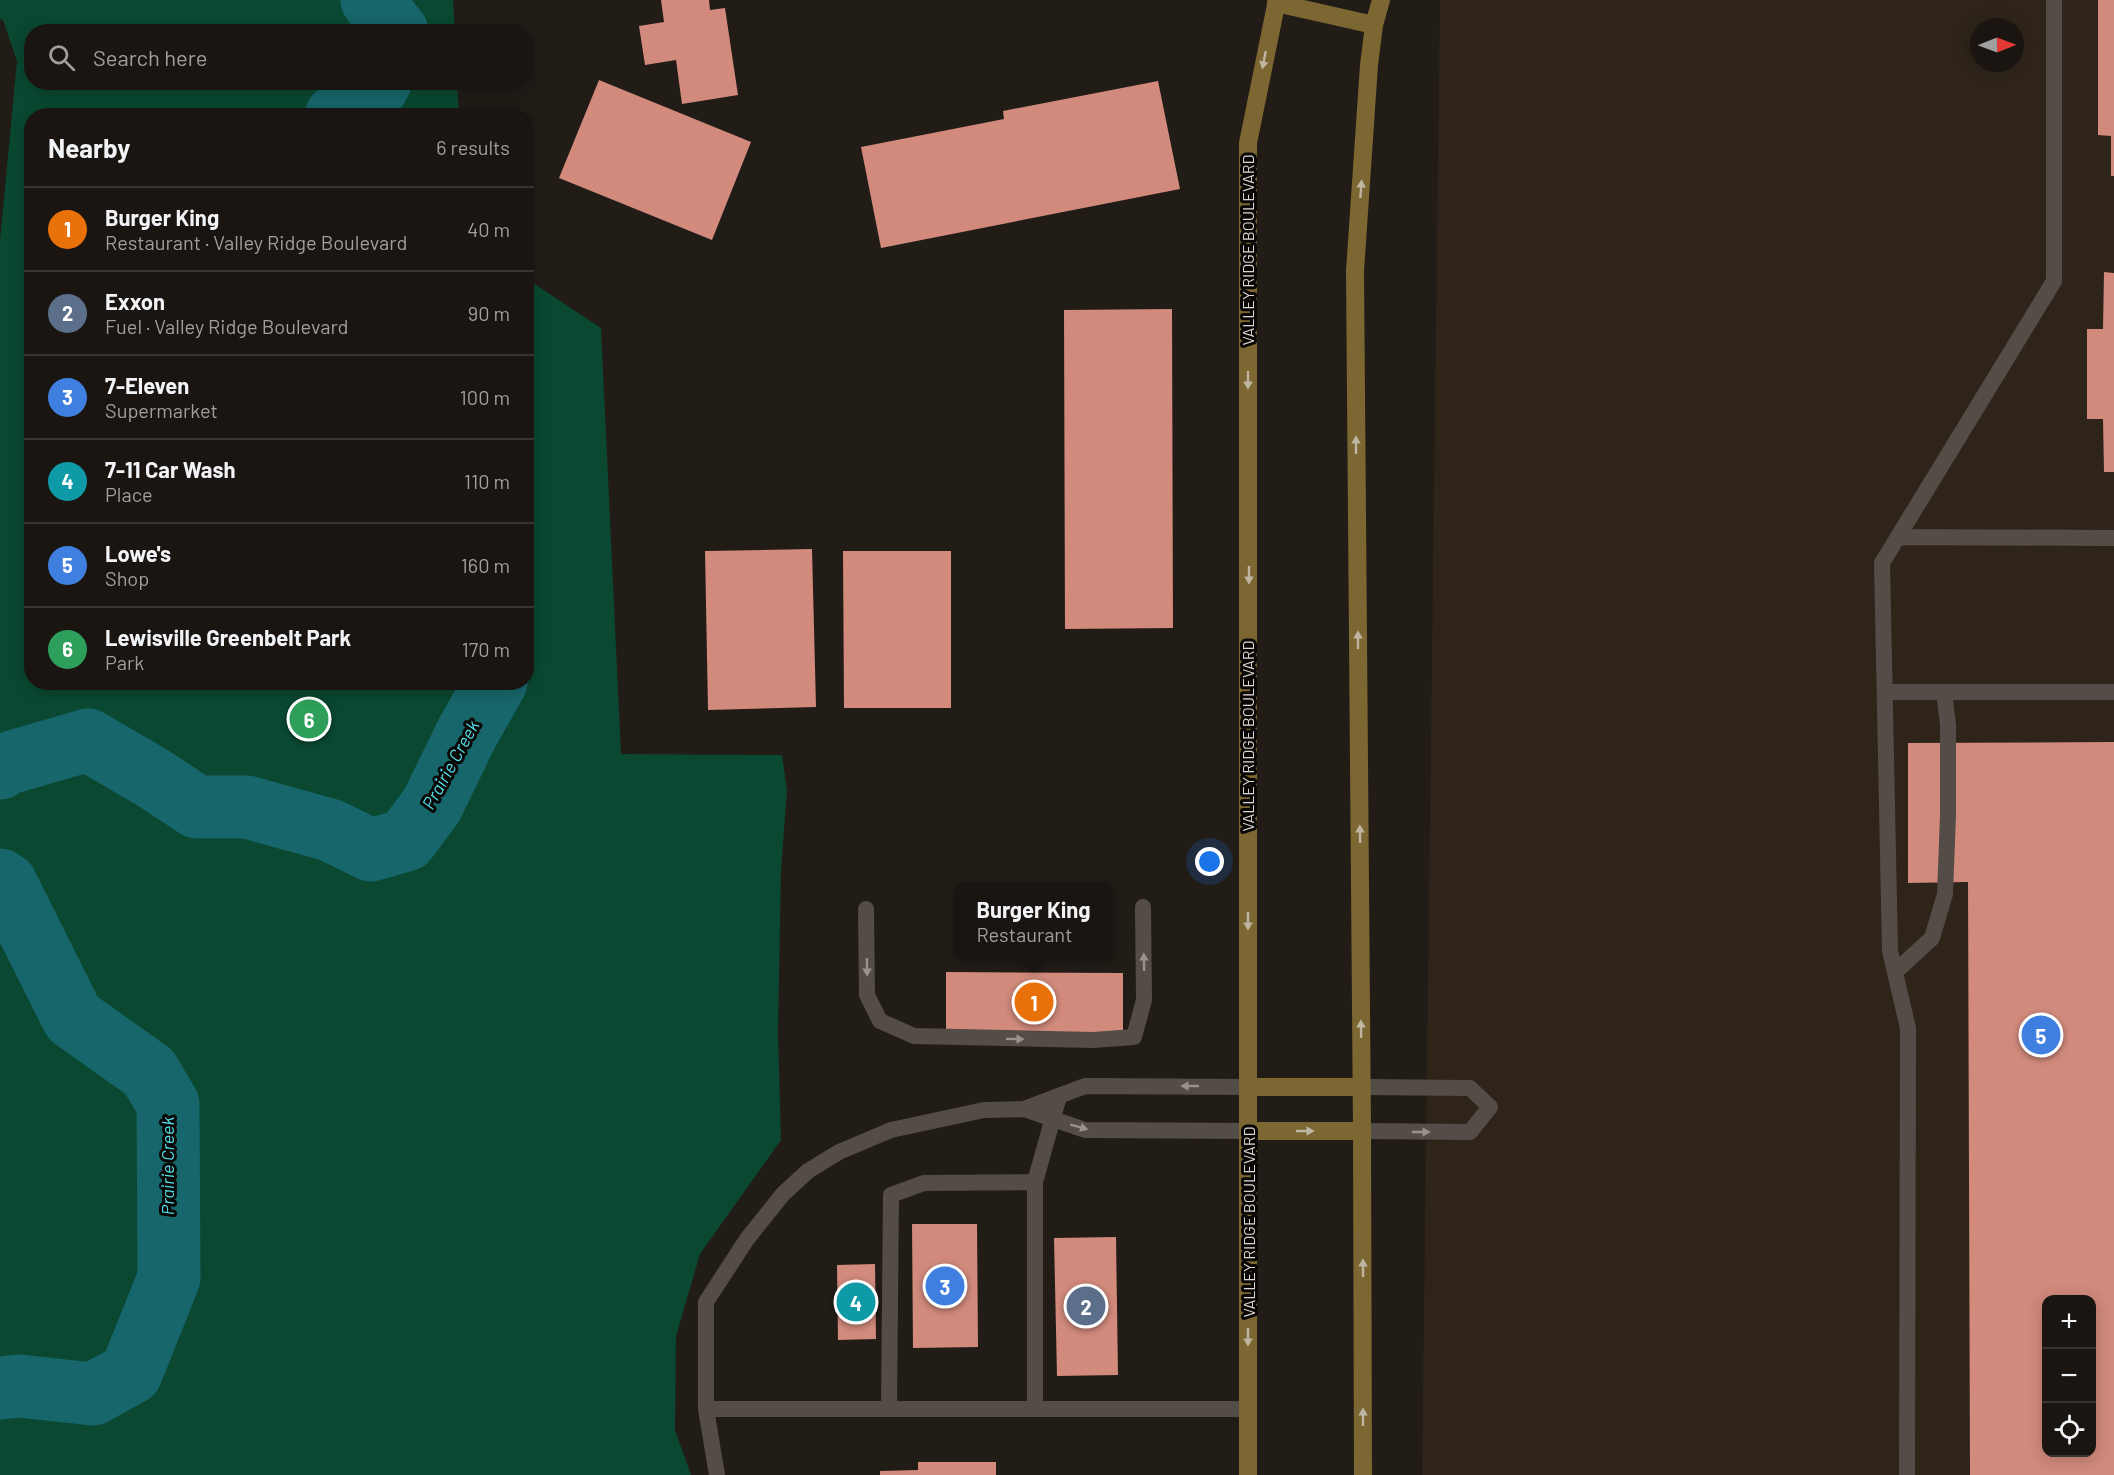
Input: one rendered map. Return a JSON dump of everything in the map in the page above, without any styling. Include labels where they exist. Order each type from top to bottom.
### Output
[{"type":"main road","points":[[1363,1475],[1355,271],[1369,65],[1374,25],[1381,0]]},
{"type":"main road","points":[[1276,1],[1374,25]]},
{"type":"main road","name":"VALLEY RIDGE BOULEVARD","points":[[1248,1475],[1248,143],[1276,1]]},
{"type":"main road","points":[[1249,1087],[1362,1087]]},
{"type":"main road","points":[[1249,1131],[1362,1131]]},
{"type":"lane","points":[[1906,1475],[1908,1028],[1890,951],[1882,563],[2054,281],[2054,0]]},
{"type":"lane","points":[[1898,537],[2114,538]]},
{"type":"lane","points":[[1885,692],[2114,692]]},
{"type":"lane","points":[[1895,972],[1932,938],[1945,894],[1948,725],[1944,692]]},
{"type":"lane","points":[[866,909],[867,995],[880,1021],[914,1036],[1093,1040],[1134,1037],[1144,1000],[1143,907]]},
{"type":"lane","points":[[717,1475],[706,1409],[706,1302],[747,1239],[783,1194],[808,1171],[839,1152],[891,1130],[984,1110],[1024,1109],[1085,1086],[1249,1087]]},
{"type":"lane","points":[[1362,1087],[1470,1088],[1490,1107],[1470,1132],[1362,1131]]},
{"type":"lane","points":[[1035,1409],[1035,1182],[1059,1095]]},
{"type":"lane","points":[[1024,1109],[1085,1130],[1249,1131]]},
{"type":"lane","points":[[889,1408],[891,1195],[924,1183],[1035,1182]]},
{"type":"lane","points":[[706,1409],[1248,1409]]},
{"type":"shaded area","points":[[1440,0],[2114,0],[2114,1475],[1422,1475]]},
{"type":"green space","points":[[0,0],[453,0],[455,24],[24,24],[24,90],[457,90],[459,108],[24,108],[24,690],[534,690],[534,284],[601,328],[621,754],[782,755],[787,791],[781,870],[778,1033],[781,1140],[700,1254],[676,1336],[675,1430],[691,1475],[0,1475],[0,241],[17,61],[3,20],[0,19]]},
{"type":"building","points":[[661,0],[709,0],[710,10],[725,8],[738,95],[682,104],[676,60],[645,65],[639,26],[664,22]]},
{"type":"building","points":[[2098,0],[2114,0],[2114,176],[2111,176],[2111,136],[2098,135]]},
{"type":"building","points":[[599,80],[751,142],[712,240],[559,178]]},
{"type":"building","points":[[1158,81],[1180,189],[881,248],[861,147],[1004,119],[1003,111]]},
{"type":"building","points":[[2104,272],[2114,273],[2114,472],[2104,472],[2103,419],[2087,419],[2087,329],[2103,329]]},
{"type":"building","points":[[1172,309],[1173,628],[1065,629],[1064,310]]},
{"type":"building","points":[[812,549],[816,707],[708,710],[705,551]]},
{"type":"building","points":[[843,551],[951,551],[951,708],[844,708]]},
{"type":"building","points":[[2114,742],[2114,1475],[1970,1475],[1968,882],[1908,883],[1908,743]]},
{"type":"building","points":[[946,972],[1123,973],[1123,1033],[946,1032]]},
{"type":"building","points":[[912,1224],[977,1224],[978,1347],[913,1348]]},
{"type":"building","points":[[1116,1237],[1118,1375],[1057,1376],[1054,1238]]},
{"type":"building","points":[[875,1264],[876,1339],[838,1340],[837,1265]]},
{"type":"building","points":[[918,1462],[996,1462],[996,1475],[880,1475],[880,1471],[918,1470]]},
{"type":"waterway","name":"Prairie Creek","points":[[372,0],[391,24]]},
{"type":"waterway","name":"Prairie Creek","points":[[351,108],[371,97],[375,90]]},
{"type":"waterway","name":"Prairie Creek","points":[[0,768],[2,765],[88,740],[197,807],[247,807],[330,830],[371,850],[406,840],[432,805],[467,733],[491,690]]},
{"type":"waterway","name":"Prairie Creek","points":[[0,880],[6,884],[73,1018],[149,1072],[168,1104],[169,1278],[131,1373],[93,1394],[19,1386],[0,1388]]},
{"type":"place","name":"Lewisville Greenbelt Park","points":[[309,719]]},
{"type":"place","name":"Burger King","points":[[1034,1002]]},
{"type":"place","name":"Lowe's","points":[[2041,1035]]},
{"type":"place","name":"7-Eleven","points":[[945,1286]]},
{"type":"place","name":"7-11 Car Wash","points":[[856,1302]]},
{"type":"place","name":"Exxon","points":[[1086,1306]]}]
